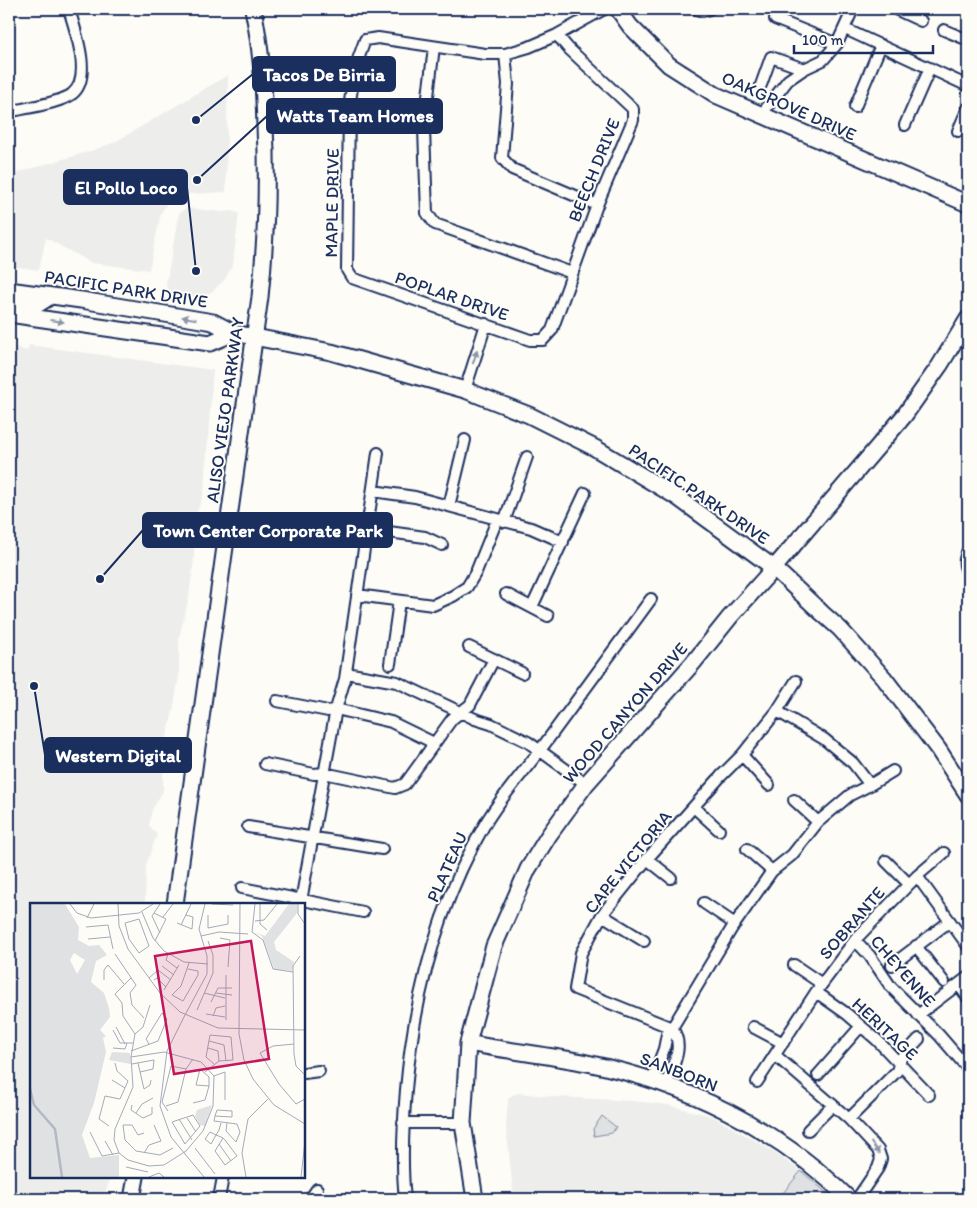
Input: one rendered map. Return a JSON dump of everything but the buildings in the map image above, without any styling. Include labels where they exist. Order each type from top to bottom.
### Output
[{"type":"main road","name":"ALISO VIEJO PARKWAY","points":[[175,903],[266,246],[267,201],[263,78],[258,32],[252,9]]},
{"type":"main road","name":"OAKGROVE DRIVE","points":[[618,9],[630,26],[669,66],[716,95],[968,204]]},
{"type":"main road","name":"PACIFIC PARK DRIVE","points":[[9,290],[213,322],[234,333],[332,352],[465,390],[529,415],[595,448],[677,498],[774,568],[840,629],[884,678],[938,749],[968,795]]},
{"type":"main road","points":[[9,303],[37,305],[50,296]]},
{"type":"main road","points":[[9,314],[210,343],[234,333]]},
{"type":"main road","name":"WOOD CANYON DRIVE","points":[[475,1199],[464,1123],[468,1043],[494,946],[528,869],[549,835],[586,784],[693,664],[730,617],[904,416],[940,365],[968,319]]},
{"type":"main road","name":"SANBORN","points":[[468,1043],[586,1062],[659,1082],[729,1112],[762,1131],[810,1164],[848,1199]]},
{"type":"main road","points":[[132,1199],[136,1178]]},
{"type":"street","points":[[9,112],[62,99],[72,94],[80,85],[82,75],[80,54],[69,9]]},
{"type":"street","points":[[572,273],[435,224],[427,213],[424,129],[434,47],[486,54],[505,54],[529,47],[557,35],[604,9]]},
{"type":"street","points":[[761,115],[788,80],[804,69],[823,60],[837,44],[853,9]]},
{"type":"street","points":[[895,9],[921,21]]},
{"type":"street","points":[[775,20],[837,44]]},
{"type":"street","points":[[845,29],[968,86]]},
{"type":"street","points":[[944,30],[968,40]]},
{"type":"street","name":"BEECH DRIVE","points":[[543,340],[552,330],[596,205],[634,120],[633,109],[568,48],[557,35]]},
{"type":"street","name":"MAPLE DRIVE","points":[[352,278],[348,270],[349,108],[355,68],[365,40],[378,38],[434,47]]},
{"type":"street","points":[[855,107],[881,45]]},
{"type":"street","points":[[505,54],[508,84],[502,158],[512,169],[596,205]]},
{"type":"street","points":[[761,84],[772,57],[804,69]]},
{"type":"street","points":[[905,125],[930,68]]},
{"type":"street","points":[[958,131],[968,108]]},
{"type":"street","name":"POPLAR DRIVE","points":[[352,278],[530,340],[543,340]]},
{"type":"street","points":[[465,390],[486,324]]},
{"type":"street","points":[[449,506],[465,440]]},
{"type":"street","points":[[301,900],[336,710],[346,673],[352,640],[378,453]]},
{"type":"street","points":[[357,595],[433,606],[467,587],[501,521],[526,458]]},
{"type":"street","points":[[372,491],[415,497],[531,528],[562,542]]},
{"type":"street","points":[[532,607],[585,493]]},
{"type":"street","points":[[367,529],[425,537],[442,545]]},
{"type":"street","points":[[967,571],[964,559],[968,550]]},
{"type":"street","points":[[506,594],[548,616]]},
{"type":"street","name":"PLATEAU","points":[[405,1199],[403,1123],[416,1009],[430,950],[449,898],[485,823],[505,793],[540,750],[651,600]]},
{"type":"street","points":[[390,664],[399,601]]},
{"type":"street","points":[[469,647],[522,672]]},
{"type":"street","points":[[265,764],[314,774],[324,773],[396,788],[405,784],[452,719],[470,705],[494,659]]},
{"type":"street","points":[[346,673],[397,682],[510,733],[540,750],[586,784]]},
{"type":"street","name":"CAPE VICTORIA","points":[[672,1028],[575,989],[581,953],[602,915],[647,859],[742,755],[776,711],[796,681]]},
{"type":"street","points":[[276,701],[328,711],[336,710],[391,722],[434,744]]},
{"type":"street","points":[[776,711],[824,739],[853,763],[870,786]]},
{"type":"street","points":[[742,755],[769,785]]},
{"type":"street","points":[[659,1082],[678,1052],[677,1035],[672,1028],[735,924],[772,871],[792,855],[818,822],[850,795],[870,786],[893,770]]},
{"type":"street","points":[[794,800],[818,822]]},
{"type":"street","points":[[694,807],[719,830]]},
{"type":"street","points":[[248,827],[382,848]]},
{"type":"street","points":[[747,849],[772,871]]},
{"type":"street","name":"SOBRANTE","points":[[758,1082],[771,1059],[819,988],[855,940],[917,876],[944,853]]},
{"type":"street","points":[[647,859],[671,878]]},
{"type":"street","name":"SOBRANTE","points":[[886,861],[909,884]]},
{"type":"street","points":[[917,876],[968,946]]},
{"type":"street","points":[[242,888],[363,912]]},
{"type":"street","points":[[704,903],[735,924]]},
{"type":"street","points":[[602,915],[644,941]]},
{"type":"street","points":[[892,965],[950,921]]},
{"type":"street","name":"CHEYENNE","points":[[855,940],[870,956],[890,987],[968,1066]]},
{"type":"street","points":[[916,946],[944,982]]},
{"type":"street","name":"SOBRANTE","points":[[794,965],[819,988]]},
{"type":"street","points":[[918,1015],[968,977]]},
{"type":"street","points":[[959,984],[968,998]]},
{"type":"street","name":"HERITAGE","points":[[819,988],[878,1040],[929,1094]]},
{"type":"street","points":[[818,1075],[861,1026]]},
{"type":"street","points":[[753,1028],[783,1043]]},
{"type":"street","points":[[849,1119],[897,1071],[901,1058],[919,1039]]},
{"type":"street","points":[[775,1055],[849,1119],[878,1150],[881,1159],[878,1168],[857,1199]]},
{"type":"street","points":[[305,1073],[320,1071]]},
{"type":"street","points":[[808,1130],[833,1105]]},
{"type":"street","points":[[403,1123],[464,1123]]},
{"type":"street","points":[[219,1199],[223,1178]]},
{"type":"street","points":[[310,1199],[317,1189]]},
{"type":"shaded area","points":[[228,75],[226,192],[174,195],[169,200],[161,213],[149,270],[91,263],[46,238],[39,270],[9,266],[9,175],[115,142]]},
{"type":"shaded area","points":[[186,208],[239,213],[233,265],[225,279],[213,291],[201,298],[173,298],[168,294],[166,284],[179,213]]},
{"type":"shaded area","points":[[29,345],[213,370],[204,493],[195,518],[194,560],[189,597],[179,638],[179,676],[163,753],[163,791],[152,810],[149,825],[157,835],[146,865],[145,903],[30,903],[30,1178],[111,1178],[103,1199],[9,1199],[9,402],[14,347],[27,351]]},
{"type":"shaded area","points":[[519,1093],[668,1105],[712,1116],[763,1145],[801,1171],[778,1199],[514,1199],[506,1127],[508,1099],[512,1095]]},
{"type":"shaded area","points":[[602,1116],[616,1127],[612,1133],[594,1136],[593,1129]]},
{"type":"shaded area","points":[[801,1171],[834,1199],[778,1199]]},
{"type":"place","name":"Tacos De Birria","points":[[196,120]]},
{"type":"place","name":"Watts Team Homes","points":[[197,180]]},
{"type":"place","name":"El Pollo Loco","points":[[196,271]]},
{"type":"place","name":"Town Center Corporate Park","points":[[100,579]]},
{"type":"place","name":"Western Digital","points":[[34,686]]}]
